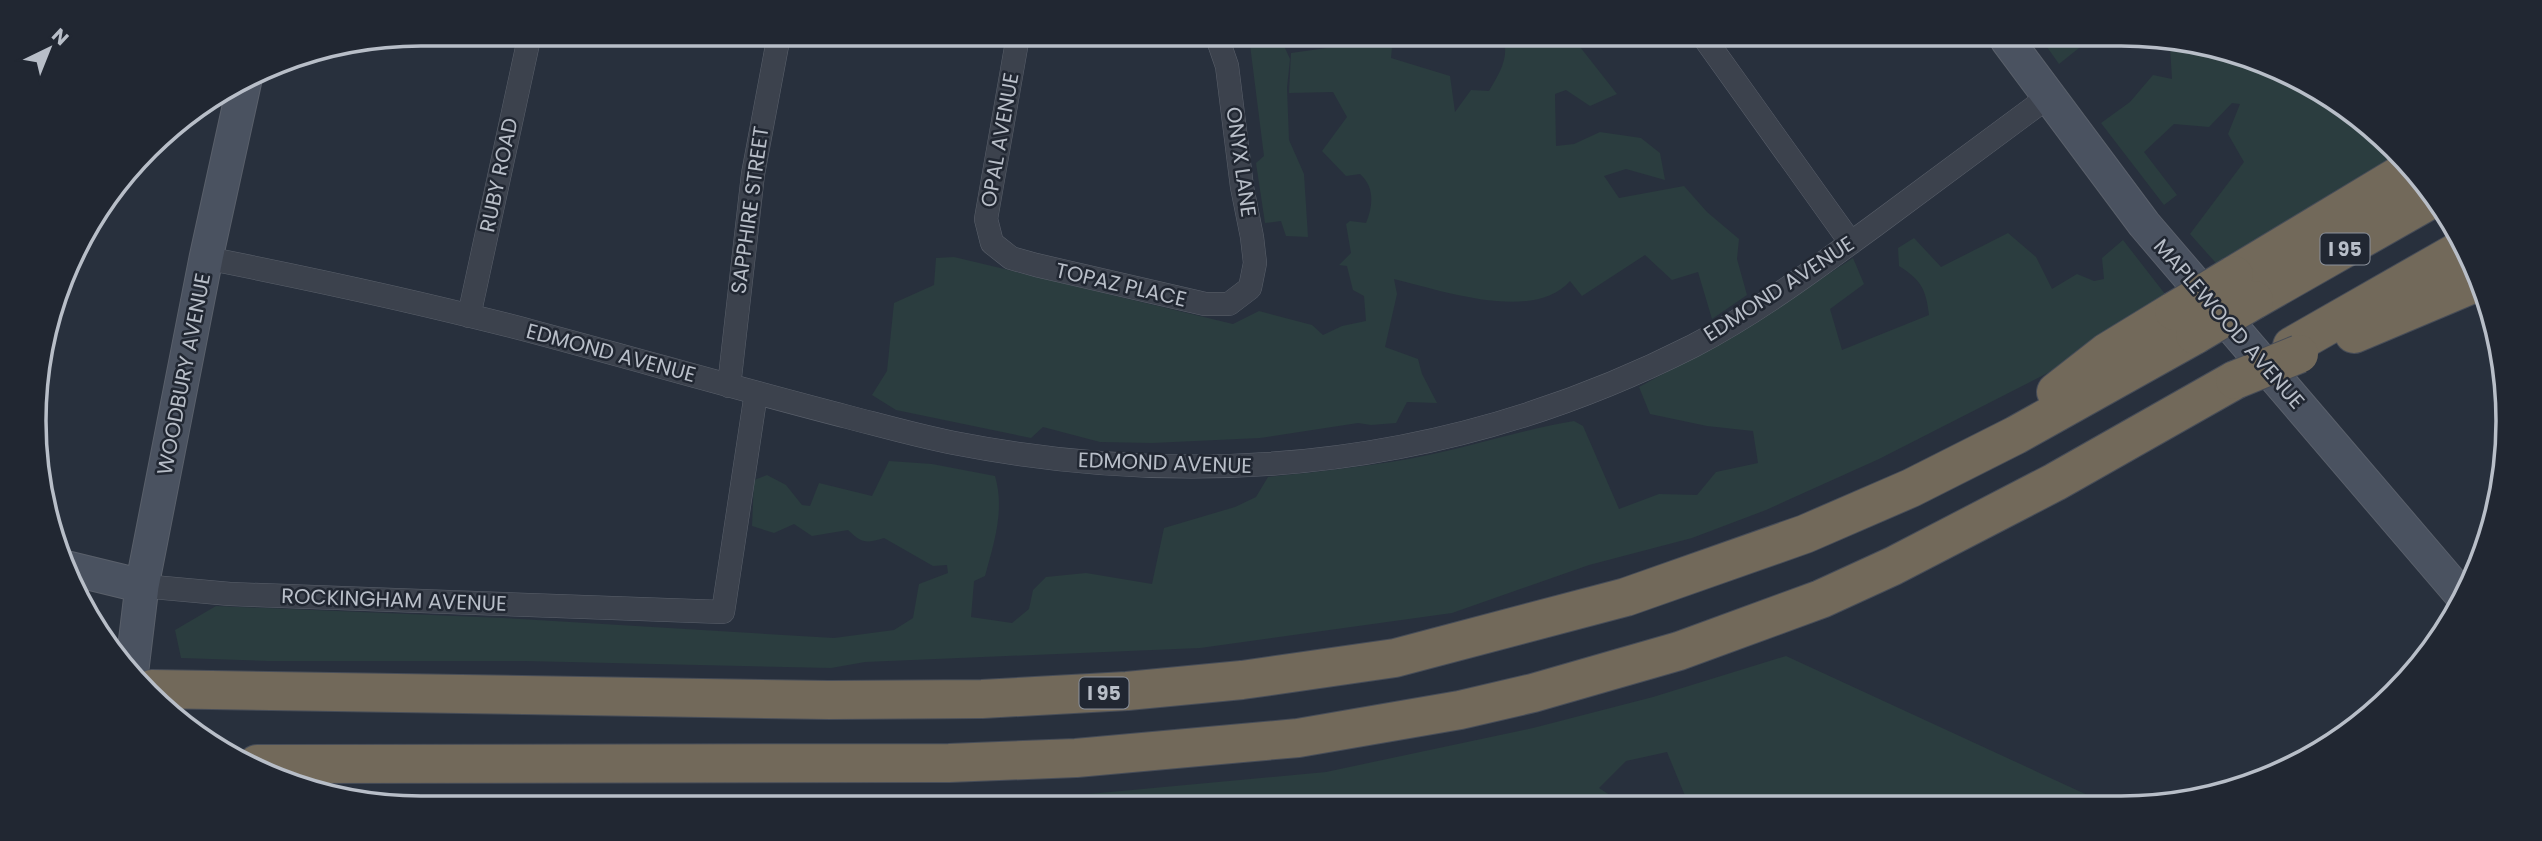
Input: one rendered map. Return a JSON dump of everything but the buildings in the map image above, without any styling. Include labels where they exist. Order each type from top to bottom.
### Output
[{"type":"highway","points":[[2244,287],[2403,173]]},
{"type":"highway","name":"I 95","points":[[158,689],[829,700],[982,699],[1127,691],[1242,680],[1395,657],[1626,597],[1805,534],[1910,488],[2003,442],[2184,323],[2244,287],[2426,201]]},
{"type":"highway","points":[[270,764],[949,763],[1076,758],[1298,738],[1460,710],[1545,690],[1666,655],[1821,599],[1893,566],[2043,488],[2235,380],[2296,350],[2457,252]]},
{"type":"highway","points":[[2296,350],[2350,336],[2471,285]]},
{"type":"street","name":"RUBY ROAD","points":[[469,316],[527,46]]},
{"type":"street","name":"SAPPHIRE STREET","points":[[729,386],[751,186],[777,46]]},
{"type":"street","name":"OPAL AVENUE","points":[[992,243],[986,219],[1016,46]]},
{"type":"street","name":"ONYX LANE","points":[[1220,46],[1227,66],[1242,187],[1254,250],[1255,263],[1250,288]]},
{"type":"street","points":[[1710,46],[1851,243]]},
{"type":"street","name":"MAPLEWOOD AVENUE","points":[[2011,46],[2113,185],[2171,257],[2456,589]]},
{"type":"street","name":"WOODBURY AVENUE","points":[[133,661],[142,586],[206,258],[243,91]]},
{"type":"street","name":"EDMOND AVENUE","points":[[206,258],[322,281],[469,316],[949,442],[1023,455],[1097,463],[1228,468],[1292,464],[1392,450],[1459,435],[1554,407],[1601,388],[1734,323],[1811,274],[2048,97]]},
{"type":"street","name":"TOPAZ PLACE","points":[[992,243],[1011,258],[1205,304],[1229,304],[1250,288]]},
{"type":"street","name":"ROCKINGHAM AVENUE","points":[[77,570],[142,586],[230,594],[723,612],[756,393]]},
{"type":"shaded area","points":[[1250,46],[1284,46],[1290,59],[1287,88],[1289,140],[1304,174],[1308,237],[1286,236],[1281,221],[1265,223],[1256,163],[1264,156]]},
{"type":"shaded area","points":[[1392,46],[1391,58],[1450,76],[1455,112],[1471,90],[1489,91],[1500,72],[1505,46],[1579,46],[1617,94],[1590,106],[1566,90],[1555,94],[1556,146],[1574,144],[1600,132],[1641,138],[1660,153],[1665,180],[1626,169],[1604,176],[1619,198],[1684,186],[1707,212],[1739,239],[1737,259],[1747,295],[1712,319],[1698,272],[1672,280],[1645,255],[1582,296],[1570,281],[1554,293],[1534,300],[1511,302],[1460,296],[1394,279],[1397,294],[1385,347],[1418,359],[1422,374],[1437,403],[1407,402],[1396,423],[1358,423],[1260,438],[1152,443],[1100,442],[1043,427],[1031,438],[896,410],[872,395],[887,371],[894,303],[934,285],[936,258],[954,257],[1233,324],[1259,311],[1312,325],[1323,335],[1342,326],[1366,321],[1364,296],[1353,290],[1347,266],[1339,265],[1351,253],[1346,224],[1350,221],[1366,223],[1371,203],[1370,191],[1360,174],[1346,176],[1322,151],[1347,117],[1333,92],[1289,93],[1291,53],[1334,47]]},
{"type":"shaded area","points":[[2046,46],[2082,46],[2059,64]]},
{"type":"shaded area","points":[[2170,49],[2242,65],[2287,84],[2330,109],[2369,139],[2396,165],[2223,271],[2190,234],[2244,162],[2228,134],[2240,104],[2232,103],[2209,127],[2174,124],[2144,152],[2177,195],[2164,205],[2101,123],[2130,102],[2153,75],[2172,79]]},
{"type":"shaded area","points":[[2008,233],[2036,257],[2052,289],[2077,274],[2094,281],[2104,279],[2102,258],[2123,240],[2172,303],[2087,353],[1879,459],[1766,510],[1692,538],[1589,565],[1452,613],[1200,648],[865,662],[831,668],[524,661],[268,661],[181,658],[175,630],[216,606],[503,618],[834,638],[894,630],[913,618],[919,584],[948,573],[947,565],[933,566],[884,538],[864,541],[848,530],[812,536],[794,524],[774,533],[752,526],[754,480],[767,475],[786,485],[802,505],[810,506],[819,483],[872,496],[889,461],[932,464],[995,476],[999,501],[997,526],[985,576],[974,581],[971,617],[1012,623],[1029,609],[1033,590],[1046,577],[1086,573],[1152,584],[1164,528],[1235,507],[1256,497],[1268,477],[1412,458],[1574,421],[1583,426],[1619,509],[1659,494],[1697,495],[1716,472],[1758,463],[1753,431],[1707,426],[1650,414],[1639,387],[1742,331],[1853,258],[1864,284],[1830,309],[1842,350],[1929,315],[1921,286],[1899,266],[1898,248],[1914,238],[1941,267]]},
{"type":"shaded area","points":[[1786,656],[2090,796],[1685,796],[1667,752],[1626,761],[1599,788],[1611,796],[1067,796],[1326,772],[1533,728],[1653,697]]}]
